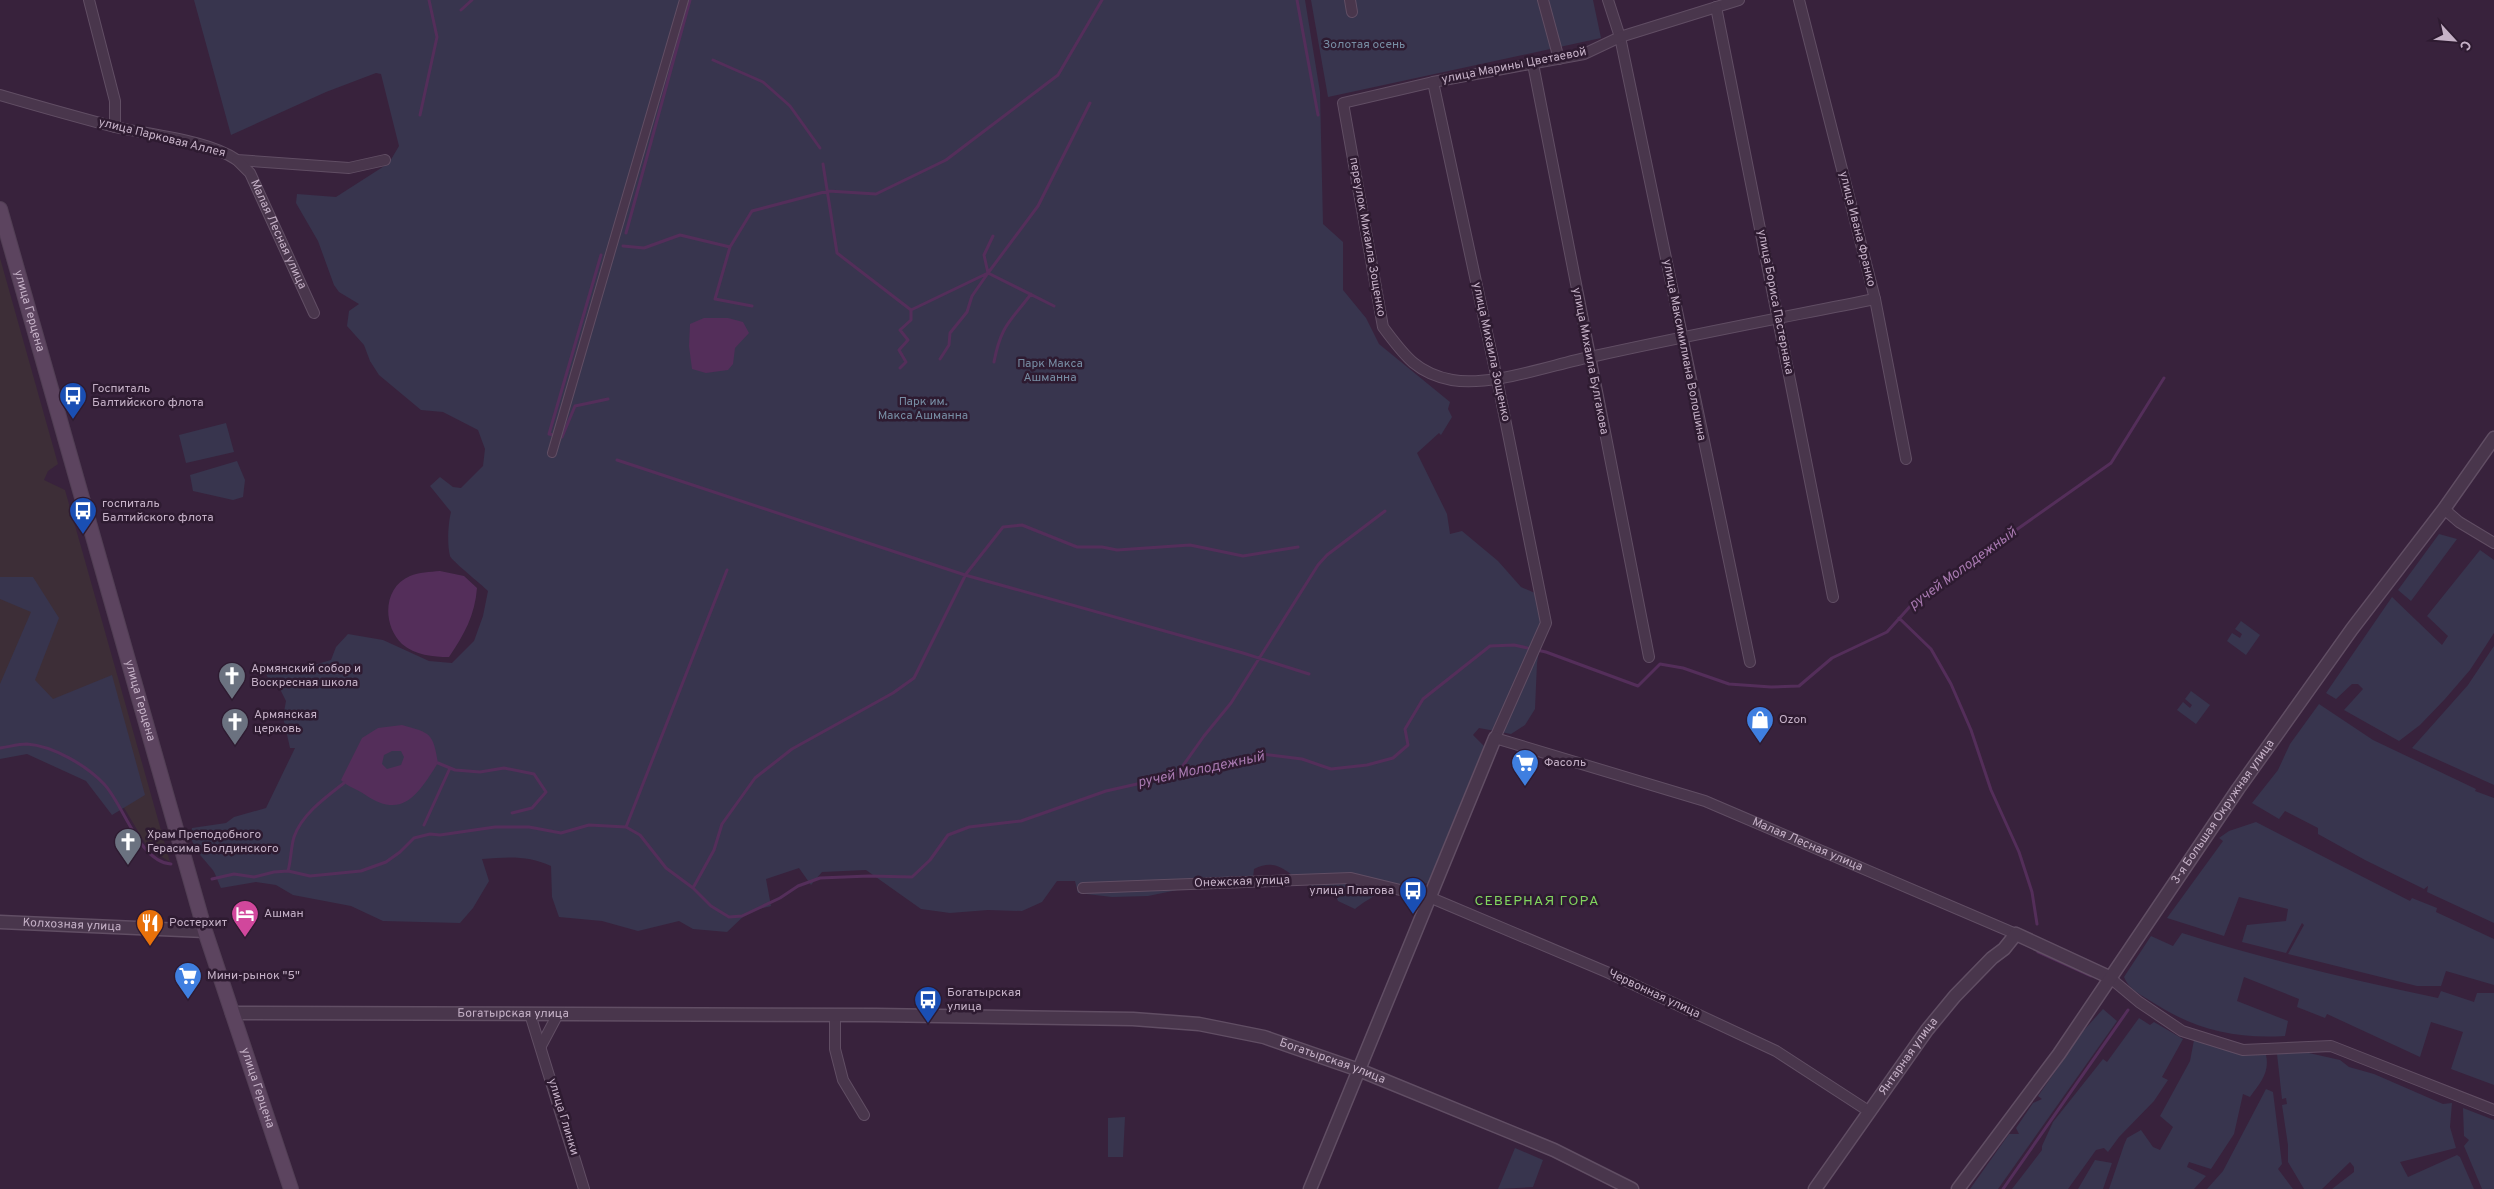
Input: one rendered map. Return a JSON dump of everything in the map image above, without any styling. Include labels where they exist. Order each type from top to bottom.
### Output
[{"type":"main road","name":"улица Герцена","points":[[0,209],[205,931],[291,1189]]},
{"type":"street","points":[[89,0],[115,101],[115,127]]},
{"type":"street","points":[[552,453],[684,0]]},
{"type":"street","points":[[1350,0],[1352,12]]},
{"type":"street","points":[[1543,0],[1559,59]]},
{"type":"street","name":"улица Максимилиана Волошина","points":[[1608,0],[1620,37],[1750,662]]},
{"type":"street","name":"улица Марины Цветаевой","points":[[1343,103],[1433,82],[1584,54],[1620,37],[1739,0]]},
{"type":"street","name":"улица Ивана Франко","points":[[1799,0],[1875,299],[1906,460]]},
{"type":"street","name":"улица Бориса Пастернака","points":[[1716,7],[1833,597]]},
{"type":"street","name":"улица Михаила Булгакова","points":[[1533,64],[1649,657]]},
{"type":"street","name":"улица Михаила Зощенко","points":[[1433,82],[1497,379],[1546,623],[1495,738]]},
{"type":"street","name":"улица Парковая Аллея","points":[[0,95],[115,127],[204,146],[227,153],[237,160],[349,168],[385,160]]},
{"type":"street","name":"переулок Михаила Зощенко","points":[[1343,103],[1383,326],[1400,350],[1421,370],[1454,380],[1497,379],[1589,357],[1875,299]]},
{"type":"street","name":"Малая Лесная улица","points":[[237,160],[250,173],[314,313]]},
{"type":"street","name":"3-я Большая Окружная улица","points":[[1958,1189],[2059,1054],[2109,977],[2321,672],[2444,509],[2494,438]]},
{"type":"street","points":[[2444,509],[2459,522],[2494,543]]},
{"type":"street","points":[[1310,1189],[1428,897],[1495,738]]},
{"type":"street","name":"Малая Лесная улица","points":[[1495,738],[1705,801],[2016,934],[2109,977]]},
{"type":"street","name":"Онежская улица","points":[[1083,888],[1351,878],[1428,897]]},
{"type":"street","name":"Червонная улица","points":[[1428,897],[1609,973],[1776,1051],[1870,1112]]},
{"type":"street","name":"Колхозная улица","points":[[0,922],[205,931]]},
{"type":"street","name":"Янтарная улица","points":[[1815,1189],[1932,1024],[1955,996],[1992,958],[2004,950],[2016,934]]},
{"type":"street","points":[[2109,977],[2138,1002],[2182,1031],[2243,1050],[2330,1046],[2494,1110]]},
{"type":"street","name":"Богатырская улица","points":[[232,1013],[835,1014],[1133,1019],[1199,1024],[1264,1037],[1358,1070],[1554,1150],[1632,1189]]},
{"type":"street","name":"улица Глинки","points":[[530,1014],[584,1189]]},
{"type":"street","points":[[541,1046],[558,1014]]},
{"type":"street","points":[[835,1014],[834,1049],[842,1080],[864,1115]]},
{"type":"shaded area","points":[[0,258],[58,464],[48,471],[44,480],[65,490],[170,862],[148,848],[108,781],[0,741]]},
{"type":"shaded area","points":[[704,318],[728,318],[743,322],[749,333],[735,348],[733,364],[728,370],[706,373],[692,369],[689,346],[690,324]]},
{"type":"shaded area","points":[[440,571],[464,576],[477,588],[474,607],[468,624],[449,657],[424,655],[407,648],[395,636],[389,617],[390,597],[401,581],[417,574]]},
{"type":"shaded area","points":[[402,725],[419,730],[429,736],[434,746],[438,763],[416,794],[399,804],[389,805],[378,802],[341,780],[362,738],[378,728]],"holes":[[[392,751],[401,751],[404,757],[401,765],[387,769],[382,764],[384,755]]]},
{"type":"green space","name":"Парк Макса Ашманна","points":[[194,0],[1305,0],[1320,92],[1323,224],[1343,242],[1343,290],[1366,318],[1379,344],[1450,402],[1448,409],[1452,417],[1441,435],[1439,433],[1417,453],[1447,514],[1450,534],[1462,531],[1498,561],[1521,587],[1535,593],[1546,608],[1537,663],[1535,709],[1525,725],[1511,734],[1479,728],[1473,735],[1484,746],[1428,883],[1392,888],[1371,898],[1355,909],[1338,901],[1332,887],[1312,886],[1278,866],[1263,865],[1254,869],[1252,886],[1187,888],[1148,896],[1112,897],[1078,893],[1075,881],[1057,881],[1042,902],[1022,911],[988,910],[950,913],[921,909],[866,870],[822,872],[811,885],[799,868],[766,879],[771,906],[748,912],[727,932],[693,929],[679,921],[638,931],[602,921],[559,917],[552,897],[551,866],[526,858],[482,859],[489,881],[473,908],[460,923],[383,921],[351,906],[293,895],[276,885],[256,882],[221,888],[213,871],[194,845],[191,834],[192,828],[226,823],[234,817],[266,808],[295,748],[290,748],[283,717],[286,701],[281,691],[272,686],[266,674],[276,667],[314,665],[331,660],[336,647],[348,634],[383,640],[429,661],[452,663],[474,641],[483,616],[488,591],[450,556],[448,534],[451,512],[430,486],[440,477],[453,487],[461,488],[483,466],[485,449],[478,430],[443,412],[421,410],[379,375],[370,361],[364,345],[347,326],[349,311],[359,304],[339,292],[334,285],[318,241],[296,203],[297,194],[336,197],[389,163],[399,146],[381,74],[376,73],[326,92],[231,135]]},
{"type":"green space","name":"Золотая осень","points":[[1311,0],[1593,0],[1601,38],[1328,97]]},
{"type":"green space","points":[[226,423],[234,452],[186,463],[179,435]]},
{"type":"green space","points":[[237,461],[245,480],[243,497],[233,500],[193,491],[190,475]]},
{"type":"green space","points":[[2439,534],[2457,539],[2411,601],[2398,590]]},
{"type":"green space","points":[[2480,550],[2494,560],[2494,633],[2470,670],[2420,725],[2399,741],[2344,710],[2363,689],[2358,684],[2352,684],[2336,699],[2326,693],[2392,597],[2442,645],[2448,636],[2427,616]]},
{"type":"green space","points":[[0,577],[33,577],[59,618],[35,680],[53,699],[112,675],[145,795],[112,815],[86,781],[27,754],[0,759],[0,684],[31,612],[0,599]]},
{"type":"green space","points":[[2241,621],[2260,635],[2246,655],[2227,641],[2232,633],[2240,638],[2242,634],[2235,629]]},
{"type":"green space","points":[[2494,646],[2494,785],[2412,748],[2468,685]]},
{"type":"green space","points":[[2191,691],[2210,705],[2196,724],[2177,710],[2183,702],[2190,708],[2192,705],[2185,699]]},
{"type":"green space","points":[[2319,704],[2373,740],[2476,789],[2475,791],[2494,798],[2494,923],[2427,892],[2428,886],[2424,889],[2365,860],[2318,834],[2318,828],[2285,811],[2279,819],[2252,803],[2278,770],[2290,744]]},
{"type":"green space","points":[[2256,822],[2410,901],[2412,898],[2437,908],[2436,912],[2494,939],[2494,985],[2446,971],[2441,986],[2417,986],[2288,954],[2304,925],[2302,923],[2286,953],[2242,942],[2247,925],[2286,921],[2288,909],[2239,897],[2224,936],[2167,918],[2223,841],[2219,838],[2229,831]]},
{"type":"green space","points":[[2182,933],[2310,969],[2438,998],[2441,991],[2474,1002],[2477,993],[2494,993],[2494,1085],[2451,1069],[2463,1032],[2431,1022],[2420,1057],[2327,1014],[2325,1018],[2297,1007],[2299,999],[2244,977],[2237,1001],[2288,1021],[2285,1036],[2266,1037],[2230,1034],[2197,1025],[2181,1018],[2131,988],[2124,977],[2151,936],[2173,946]]},
{"type":"green space","points":[[2103,1009],[2117,1021],[1998,1189],[1970,1189],[2009,1134],[2019,1134],[2016,1128],[2033,1103],[2042,1099],[2038,1096],[2066,1056],[2067,1049]]},
{"type":"green space","points":[[2139,1018],[2150,1025],[2154,1022],[2183,1039],[2162,1077],[2168,1080],[2154,1101],[2119,1137],[2108,1152],[2104,1148],[2096,1150],[2068,1189],[2012,1189],[2042,1150],[2053,1122],[2103,1059],[2107,1062]]},
{"type":"green space","points":[[2194,1040],[2237,1053],[2266,1055],[2267,1067],[2261,1082],[2250,1097],[2243,1094],[2234,1134],[2211,1169],[2189,1162],[2187,1167],[2206,1176],[2194,1189],[2109,1189],[2127,1138],[2141,1130],[2153,1147],[2160,1150],[2173,1127],[2160,1116],[2190,1061]]},
{"type":"green space","points":[[2300,1051],[2340,1060],[2349,1067],[2374,1074],[2443,1104],[2452,1103],[2450,1127],[2456,1148],[2400,1162],[2408,1177],[2457,1155],[2460,1157],[2474,1189],[2332,1189],[2354,1172],[2354,1167],[2350,1162],[2322,1189],[2304,1189],[2288,1162],[2288,1145],[2282,1105],[2287,1104],[2286,1098],[2282,1099],[2277,1054]]},
{"type":"green space","points":[[2266,1089],[2273,1092],[2282,1164],[2278,1169],[2293,1189],[2207,1189],[2223,1171]]},
{"type":"green space","points":[[2463,1108],[2494,1120],[2494,1189],[2482,1189],[2464,1146],[2469,1140],[2464,1136]]},
{"type":"green space","points":[[1125,1117],[1123,1157],[1108,1157],[1108,1118]]},
{"type":"green space","points":[[1515,1148],[1543,1160],[1533,1187],[1498,1189]]},
{"type":"green space","points":[[2095,1160],[2112,1163],[2103,1189],[2078,1189]]},
{"type":"waterway","points":[[420,115],[437,37],[429,0]]},
{"type":"waterway","points":[[461,10],[472,0]]},
{"type":"waterway","points":[[626,233],[690,0]]},
{"type":"waterway","points":[[623,246],[644,248],[680,235],[730,247],[752,211],[828,191],[876,194],[946,160],[1058,75],[1102,0]]},
{"type":"waterway","points":[[1297,0],[1318,115]]},
{"type":"waterway","points":[[713,60],[763,82],[790,106],[820,148]]},
{"type":"waterway","points":[[823,164],[837,253],[911,310],[988,273],[1038,206],[1090,103]]},
{"type":"waterway","points":[[993,236],[984,255],[988,273],[1054,306]]},
{"type":"waterway","points":[[730,247],[715,299],[752,306]]},
{"type":"waterway","points":[[601,255],[549,434],[562,437],[575,406],[608,399]]},
{"type":"waterway","points":[[940,359],[949,345],[950,333],[967,312],[972,296],[988,273]]},
{"type":"waterway","points":[[994,362],[1003,332],[1031,294]]},
{"type":"waterway","points":[[900,368],[906,362],[899,350],[908,340],[900,330],[911,320],[911,310]]},
{"type":"waterway","name":"ручей Молодежный","points":[[212,879],[234,874],[254,877],[288,871],[310,876],[361,871],[386,862],[400,852],[414,838],[430,834],[440,835],[495,827],[529,827],[561,833],[589,825],[626,827],[640,835],[666,868],[693,888],[711,906],[729,917],[742,916],[780,898],[798,886],[820,878],[912,877],[930,860],[948,835],[969,827],[1021,821],[1106,791],[1261,754],[1302,759],[1331,769],[1367,765],[1393,758],[1408,745],[1405,729],[1423,699],[1490,646],[1514,645],[1546,652],[1638,686],[1660,664],[1683,668],[1729,684],[1771,687],[1799,686],[1832,658],[1887,632],[1914,602],[2111,463],[2164,378]]},
{"type":"waterway","points":[[617,460],[965,575],[1243,653],[1309,674]]},
{"type":"waterway","points":[[1177,774],[1204,736],[1231,703],[1318,565],[1327,555],[1385,511]]},
{"type":"waterway","points":[[693,888],[714,850],[722,824],[755,778],[792,749],[893,693],[914,678],[966,574],[1003,527],[1022,525],[1077,547],[1102,547],[1117,550],[1190,545],[1243,556],[1298,547]]},
{"type":"waterway","points":[[626,827],[727,570]]},
{"type":"waterway","points":[[1899,618],[1931,649],[1951,684],[1971,730],[1991,790],[2019,852],[2032,892],[2037,924]]},
{"type":"waterway","name":"ручей Молодежный","points":[[0,748],[24,744],[47,748],[88,770],[111,793],[133,831],[150,854],[160,861],[171,864]]},
{"type":"waterway","points":[[438,763],[455,770],[480,772],[504,768],[534,774],[546,792],[532,808],[512,813]]},
{"type":"waterway","points":[[424,825],[450,768]]},
{"type":"waterway","points":[[288,871],[294,837],[303,821],[315,807],[344,783]]},
{"type":"waterway","points":[[2038,952],[2091,976]]},
{"type":"waterway","points":[[2003,1189],[2128,1010]]},
{"type":"place","name":"Госпиталь Балтийского флота","points":[[73,420]]},
{"type":"place","name":"госпиталь Балтийского флота","points":[[83,535]]},
{"type":"place","name":"Армянский собор и Воскресная школа","points":[[232,700]]},
{"type":"place","name":"Ozon","points":[[1760,744]]},
{"type":"place","name":"Армянская церковь","points":[[235,746]]},
{"type":"place","name":"Фасоль","points":[[1525,787]]},
{"type":"place","name":"Храм Преподобного Герасима Болдинского","points":[[128,866]]},
{"type":"place","name":"улица Платова","points":[[1413,915]]},
{"type":"place","name":"Ашман","points":[[245,938]]},
{"type":"place","name":"Ростерхит","points":[[150,947]]},
{"type":"place","name":"Мини-рынок \"5\"","points":[[188,1000]]},
{"type":"place","name":"Богатырская улица","points":[[928,1024]]},
{"type":"district","name":"СЕВЕРНАЯ ГОРА","points":[[1537,901]]},
{"type":"park label","name":"Парк им. Макса Ашманна","points":[[923,409]]}]
